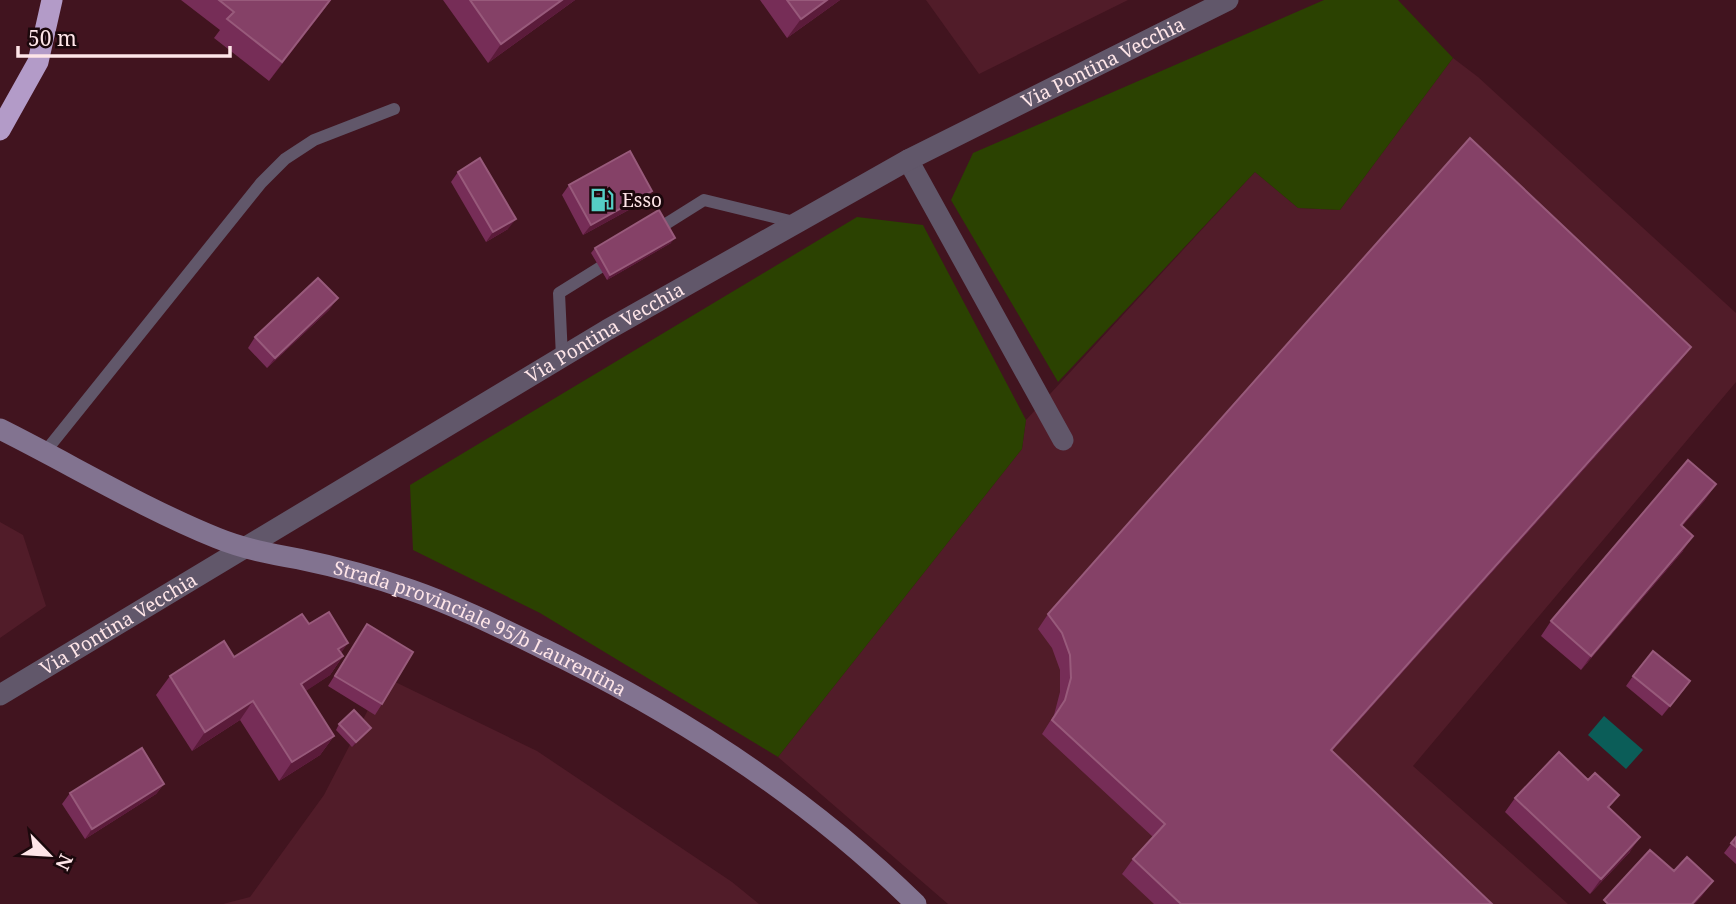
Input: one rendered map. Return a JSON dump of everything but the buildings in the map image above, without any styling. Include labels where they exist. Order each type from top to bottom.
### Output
[{"type":"highway","points":[[0,130],[38,62],[52,0]]},
{"type":"main road","name":"Strada provinciale 95/b Laurentina","points":[[0,429],[197,529],[242,547],[355,572],[414,591],[465,611],[603,678],[688,726],[769,780],[851,845],[916,904]]},
{"type":"street","name":"Via Pontina Vecchia","points":[[0,695],[242,547],[562,357],[908,160],[1228,0]]},
{"type":"street","points":[[908,160],[1063,440]]},
{"type":"lane","points":[[45,452],[261,183],[285,159],[314,140],[394,109]]},
{"type":"lane","points":[[641,240],[704,200],[798,223]]},
{"type":"lane","points":[[562,357],[559,293],[620,254]]},
{"type":"shaded area","points":[[926,0],[1128,0],[979,74]]},
{"type":"shaded area","points":[[1453,58],[1478,77],[1736,313],[1736,382],[1413,766],[1568,904],[948,904],[778,757],[1022,449],[1026,420],[1255,172],[1298,208],[1340,210]]},
{"type":"shaded area","points":[[0,522],[23,535],[46,606],[0,638]]},
{"type":"shaded area","points":[[385,677],[537,751],[732,882],[759,904],[223,904],[250,897],[324,795]]},
{"type":"green space","points":[[1324,0],[1398,0],[1453,58],[1340,210],[1298,208],[1255,172],[1058,382],[951,200],[973,153]]},
{"type":"green space","points":[[857,217],[923,225],[1026,420],[1022,449],[778,757],[540,613],[413,550],[410,485]]},
{"type":"water","points":[[1604,716],[1643,750],[1626,769],[1588,735]]},
{"type":"place","name":"Esso","points":[[602,200]]}]
